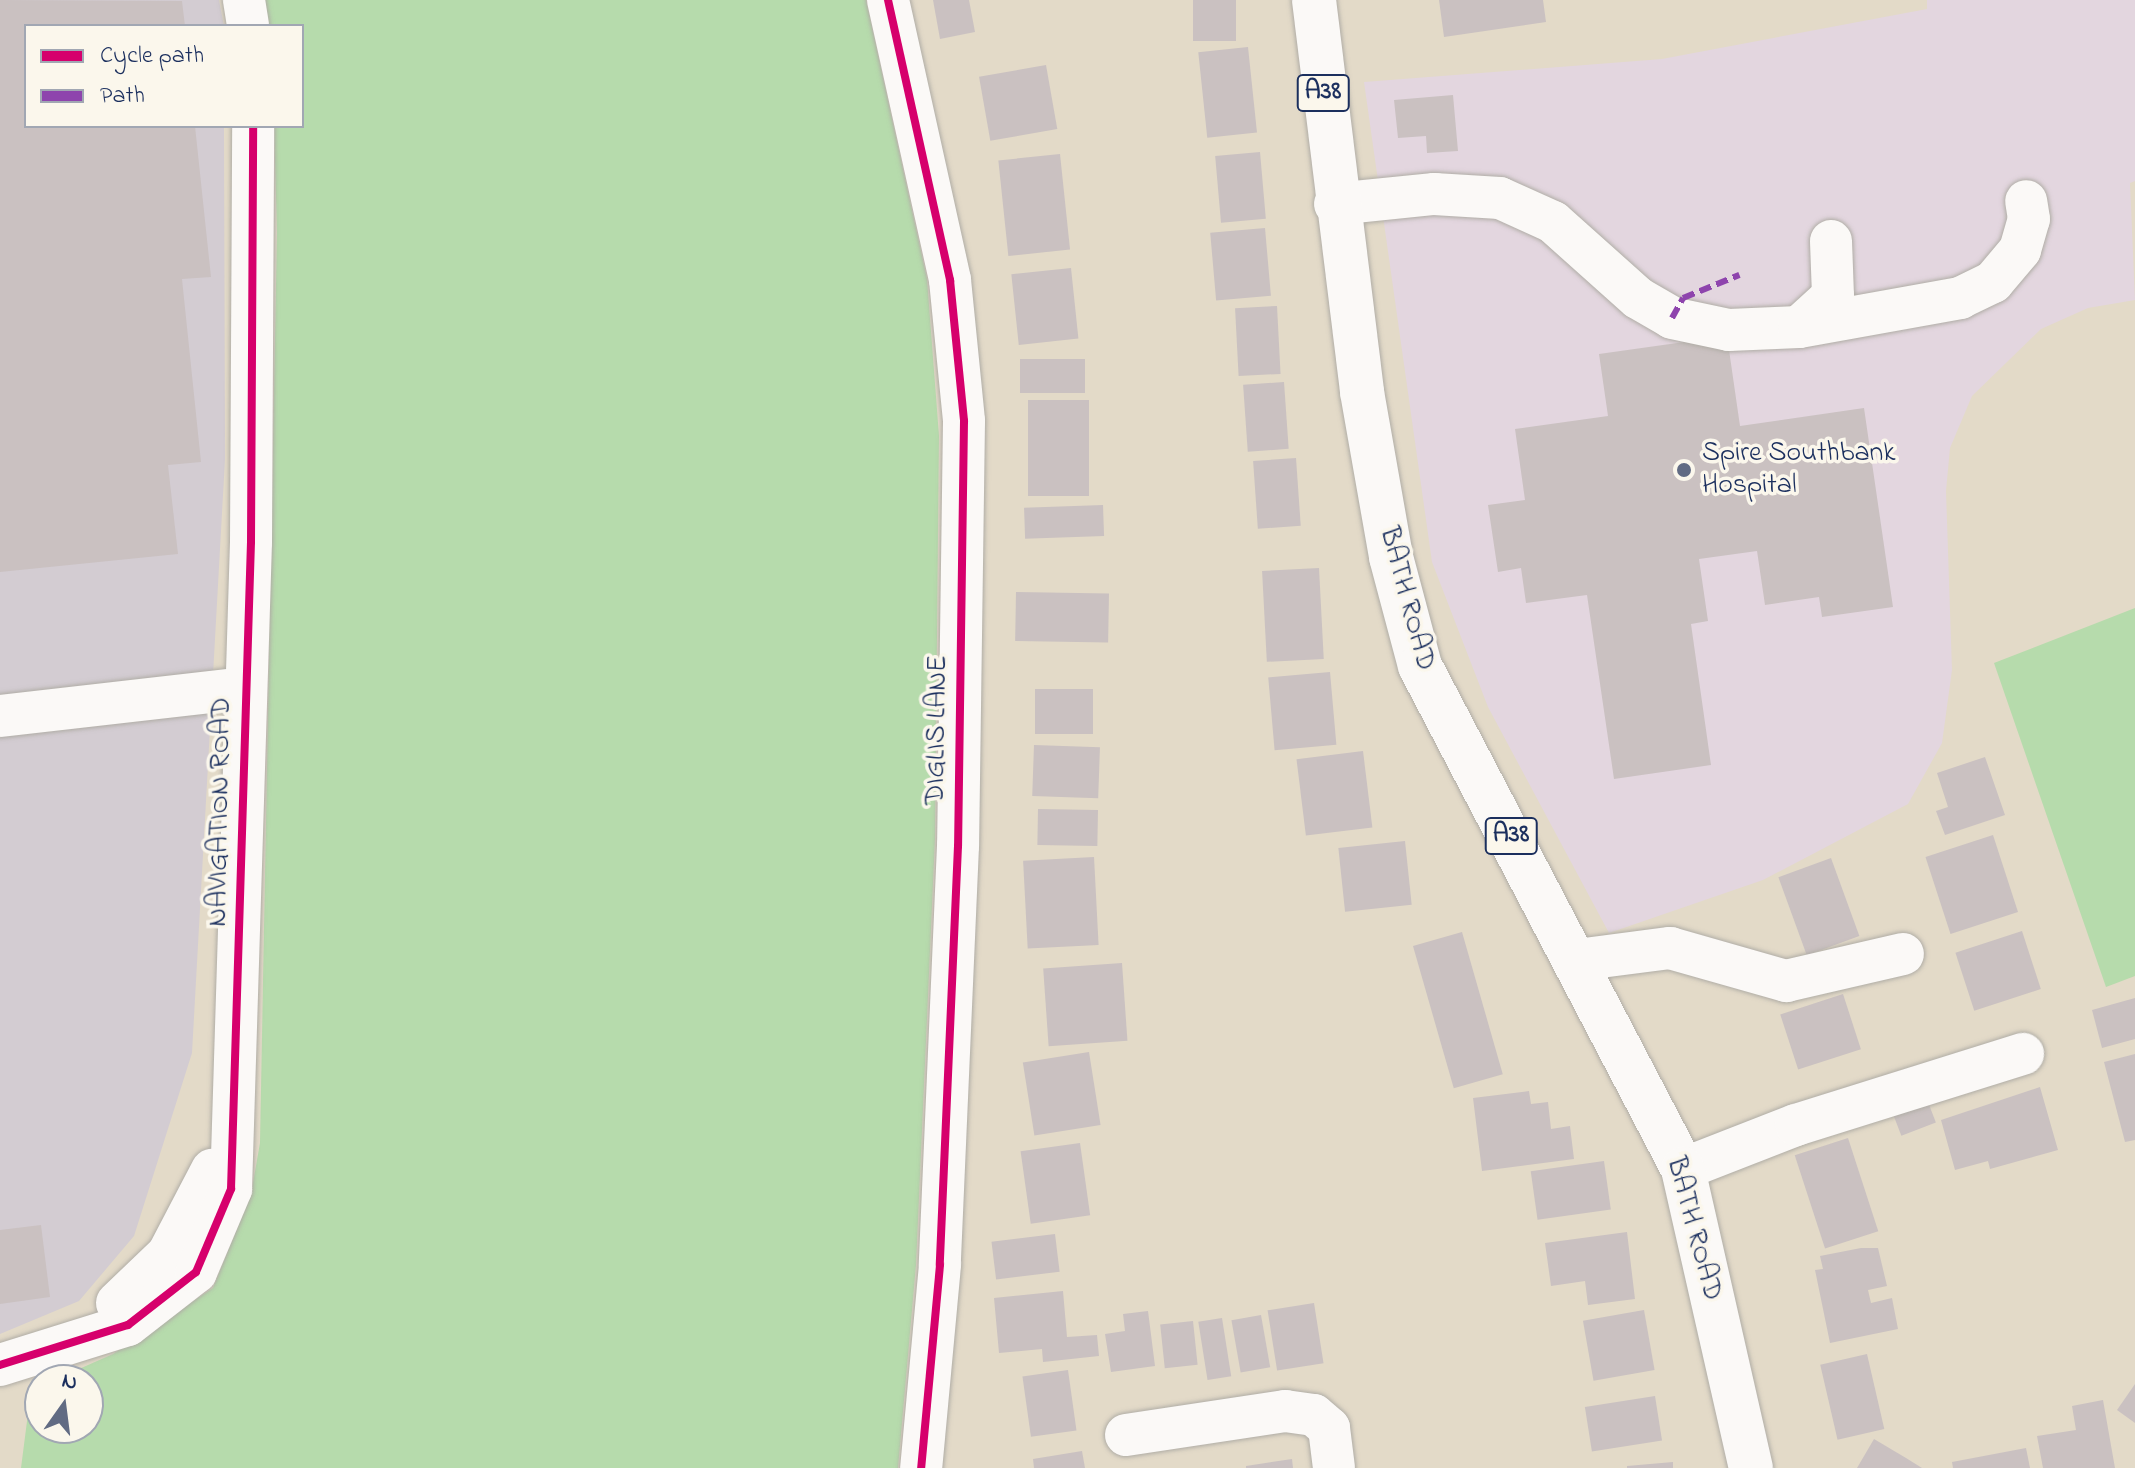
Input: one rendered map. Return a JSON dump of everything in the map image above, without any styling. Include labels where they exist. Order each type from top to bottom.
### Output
[{"type":"main road","name":"BATH ROAD","points":[[1314,0],[1335,204],[1391,557],[1420,666],[1577,960],[1683,1169],[1751,1468]]},
{"type":"street","points":[[244,0],[248,24]]},
{"type":"street","name":"DIGLIS LANE","points":[[888,0],[950,280],[964,421],[957,861],[940,1265],[921,1468]]},
{"type":"street","name":"NAVIGATION ROAD","points":[[0,1365],[50,1346],[128,1325],[196,1272],[231,1189],[238,1081],[253,128]]},
{"type":"street","points":[[1335,204],[1434,194],[1500,198],[1553,222],[1638,298],[1672,318],[1729,330],[1799,327],[1960,298],[1993,282],[2020,250],[2029,219],[2026,201]]},
{"type":"street","points":[[1799,327],[1833,296],[1831,241]]},
{"type":"street","points":[[0,716],[245,688]]},
{"type":"street","points":[[1577,960],[1670,948],[1786,981],[1903,954]]},
{"type":"street","points":[[1683,1169],[1796,1125],[2023,1054]]},
{"type":"street","points":[[1126,1435],[1285,1411],[1314,1415],[1329,1428],[1334,1468]]},
{"type":"shaded area","points":[[0,0],[219,0],[224,24],[24,24],[24,128],[224,128],[225,459],[192,1053],[134,1236],[79,1301],[0,1334]]},
{"type":"shaded area","name":"Spire Southbank Hospital","points":[[1927,0],[2135,0],[2135,181],[2130,183],[2135,300],[2088,308],[2041,329],[1972,396],[1950,448],[1946,491],[1952,670],[1942,743],[1908,804],[1763,880],[1609,933],[1488,707],[1432,562],[1364,82],[1662,59],[1927,9]]},
{"type":"green space","points":[[262,0],[866,0],[927,279],[939,436],[935,839],[916,1265],[898,1468],[21,1468],[24,1444],[104,1444],[104,1364],[90,1364],[113,1354],[213,1288],[251,1194],[260,1143],[277,232],[274,128],[304,128],[304,24],[267,24]]},
{"type":"green space","points":[[2135,608],[2135,976],[2106,987],[1994,663]]},
{"type":"building","points":[[0,0],[182,1],[185,24],[24,24],[24,128],[195,128],[211,277],[182,279],[201,462],[168,465],[178,554],[0,572]]},
{"type":"building","points":[[933,0],[969,0],[975,32],[940,39]]},
{"type":"building","points":[[1193,0],[1236,0],[1236,41],[1193,41]]},
{"type":"building","points":[[1439,0],[1543,0],[1546,22],[1444,37]]},
{"type":"building","points":[[1248,47],[1257,133],[1207,138],[1198,52]]},
{"type":"building","points":[[1046,65],[1057,129],[990,141],[979,77]]},
{"type":"building","points":[[1453,95],[1458,151],[1427,153],[1426,136],[1398,138],[1394,100]]},
{"type":"building","points":[[1260,152],[1266,219],[1221,223],[1215,156]]},
{"type":"building","points":[[1060,154],[1070,249],[1008,256],[998,160]]},
{"type":"building","points":[[1265,228],[1271,296],[1216,301],[1210,233]]},
{"type":"building","points":[[1071,268],[1078,339],[1019,345],[1011,274]]},
{"type":"building","points":[[1277,306],[1281,374],[1239,376],[1235,308]]},
{"type":"building","points":[[1727,336],[1740,426],[1864,408],[1893,607],[1822,617],[1819,597],[1765,605],[1757,551],[1699,559],[1708,621],[1691,624],[1711,765],[1614,779],[1587,595],[1526,603],[1521,568],[1498,572],[1488,505],[1525,500],[1515,429],[1608,416],[1599,354]]},
{"type":"building","points":[[1020,359],[1085,359],[1085,393],[1020,393]]},
{"type":"building","points":[[1284,382],[1289,449],[1248,452],[1243,385]]},
{"type":"building","points":[[1028,400],[1089,400],[1089,496],[1028,496]]},
{"type":"building","points":[[1296,458],[1301,526],[1258,529],[1253,461]]},
{"type":"building","points":[[1103,505],[1104,536],[1025,539],[1024,508]]},
{"type":"building","points":[[1319,568],[1324,659],[1267,662],[1262,571]]},
{"type":"building","points":[[1016,592],[1109,594],[1108,643],[1015,641]]},
{"type":"building","points":[[1330,672],[1336,745],[1275,750],[1268,677]]},
{"type":"building","points":[[1035,689],[1093,689],[1093,734],[1035,734]]},
{"type":"building","points":[[1034,745],[1100,747],[1098,798],[1032,796]]},
{"type":"building","points":[[1363,751],[1372,827],[1306,836],[1296,759]]},
{"type":"building","points":[[1985,757],[2005,815],[1945,835],[1936,811],[1948,807],[1937,773]]},
{"type":"building","points":[[1038,809],[1098,810],[1097,846],[1037,845]]},
{"type":"building","points":[[1993,835],[2018,912],[1951,934],[1925,857]]},
{"type":"building","points":[[1405,841],[1412,905],[1345,912],[1338,848]]},
{"type":"building","points":[[1094,857],[1099,945],[1028,949],[1023,861]]},
{"type":"building","points":[[1831,858],[1859,936],[1807,955],[1778,877]]},
{"type":"building","points":[[2022,931],[2041,989],[1974,1011],[1955,953]]},
{"type":"building","points":[[1462,932],[1503,1074],[1454,1088],[1413,946]]},
{"type":"building","points":[[1122,963],[1127,1041],[1049,1046],[1043,969]]},
{"type":"building","points":[[1843,994],[1861,1049],[1798,1070],[1780,1014]]},
{"type":"building","points":[[2135,998],[2135,1039],[2102,1048],[2092,1010]]},
{"type":"building","points":[[1089,1052],[1101,1125],[1034,1136],[1023,1062]]},
{"type":"building","points":[[2135,1054],[2135,1140],[2125,1142],[2104,1062]]},
{"type":"building","points":[[2040,1087],[2058,1150],[1990,1169],[1988,1161],[1955,1170],[1941,1120]]},
{"type":"building","points":[[1923,1089],[1936,1123],[1901,1136],[1888,1102]]},
{"type":"building","points":[[1529,1091],[1531,1104],[1548,1102],[1551,1129],[1570,1126],[1574,1159],[1482,1171],[1473,1098]]},
{"type":"building","points":[[1848,1138],[1878,1231],[1825,1249],[1795,1155]]},
{"type":"building","points":[[1080,1143],[1090,1215],[1031,1224],[1021,1151]]},
{"type":"building","points":[[1604,1161],[1611,1210],[1538,1220],[1531,1171]]},
{"type":"building","points":[[41,1225],[50,1297],[0,1304],[0,1230]]},
{"type":"building","points":[[1627,1232],[1635,1299],[1588,1305],[1585,1281],[1551,1286],[1545,1243]]},
{"type":"building","points":[[1055,1234],[1060,1272],[996,1280],[991,1242]]},
{"type":"building","points":[[1878,1248],[1887,1286],[1868,1290],[1871,1303],[1892,1298],[1898,1329],[1830,1343],[1815,1270],[1823,1269],[1820,1256]]},
{"type":"building","points":[[1063,1291],[1067,1337],[1097,1335],[1099,1356],[1043,1362],[1042,1349],[999,1353],[994,1298]]},
{"type":"building","points":[[1314,1303],[1324,1363],[1277,1371],[1268,1310]]},
{"type":"building","points":[[1644,1310],[1655,1370],[1594,1381],[1583,1321]]},
{"type":"building","points":[[1148,1311],[1155,1366],[1111,1372],[1105,1334],[1125,1331],[1123,1314]]},
{"type":"building","points":[[1261,1315],[1270,1367],[1241,1372],[1231,1320]]},
{"type":"building","points":[[1222,1318],[1231,1376],[1208,1380],[1198,1322]]},
{"type":"building","points":[[1193,1321],[1198,1365],[1165,1368],[1160,1324]]},
{"type":"building","points":[[1867,1354],[1884,1429],[1838,1440],[1820,1365]]},
{"type":"building","points":[[1068,1370],[1076,1430],[1031,1437],[1022,1376]]},
{"type":"building","points":[[2135,1384],[2135,1423],[2117,1410]]},
{"type":"building","points":[[1655,1396],[1662,1440],[1592,1452],[1585,1407]]},
{"type":"building","points":[[2103,1400],[2115,1468],[2043,1468],[2037,1436],[2076,1430],[2072,1406]]},
{"type":"building","points":[[1874,1439],[1906,1458],[1922,1468],[1857,1468]]},
{"type":"building","points":[[2026,1448],[2030,1468],[1953,1468],[1952,1462]]},
{"type":"building","points":[[1082,1451],[1085,1468],[1034,1468],[1033,1459]]},
{"type":"building","points":[[1292,1459],[1293,1468],[1246,1468],[1246,1466]]},
{"type":"building","points":[[1673,1462],[1673,1468],[1627,1468],[1627,1466]]},
{"type":"marked path","points":[[1672,318],[1683,298],[1739,275]]},
{"type":"cycle path","points":[[888,0],[950,280],[964,421],[958,846],[940,1265],[921,1468]]},
{"type":"cycle path","points":[[0,1365],[128,1325],[196,1272],[231,1189],[251,542],[253,128]]},
{"type":"place","name":"Spire Southbank Hospital","points":[[1684,470]]}]
